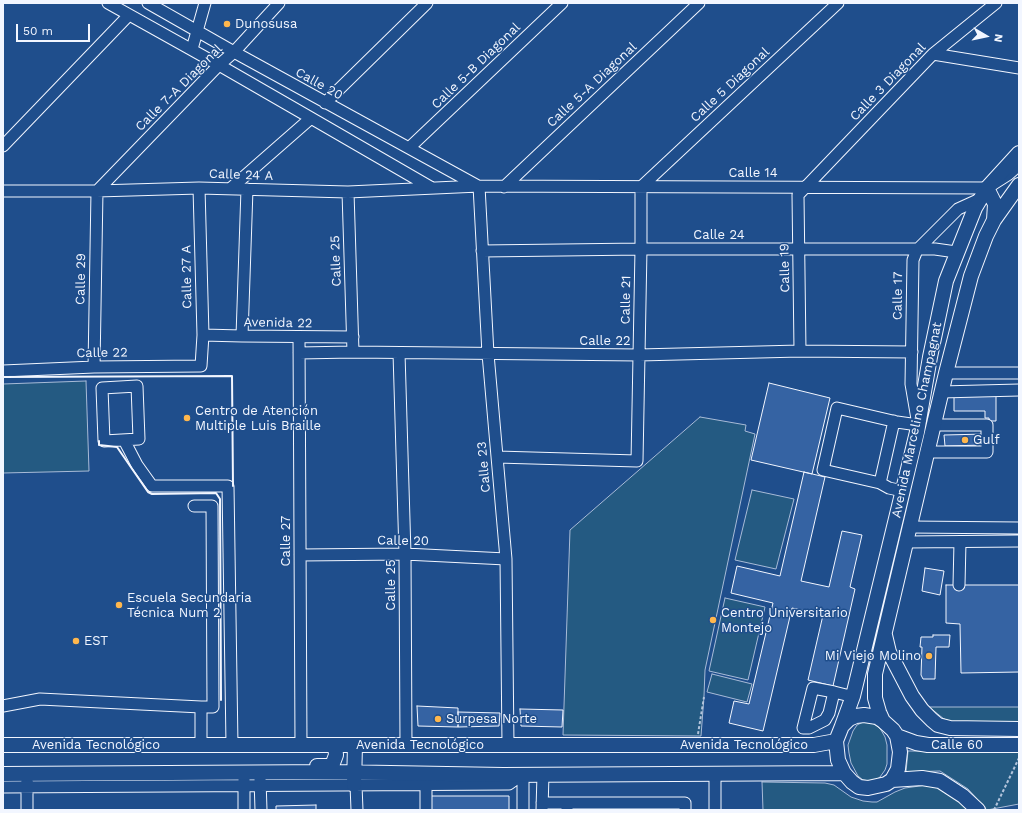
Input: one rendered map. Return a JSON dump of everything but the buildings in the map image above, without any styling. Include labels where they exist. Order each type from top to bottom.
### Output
[{"type":"main road","name":"Avenida Marcelino Champagnat","points":[[842,726],[853,696],[903,491],[918,425],[946,281],[956,252],[975,208],[983,194],[1019,153]]},
{"type":"main road","name":"Avenida Marcelino Champagnat","points":[[883,721],[875,698],[875,674],[941,392],[971,276],[986,236],[994,220],[1019,185]]},
{"type":"main road","points":[[983,194],[995,204],[994,220]]},
{"type":"main road","points":[[928,368],[946,373]]},
{"type":"main road","points":[[918,425],[933,426]]},
{"type":"main road","points":[[885,632],[890,652],[912,696],[922,710],[938,725],[950,728],[1019,729]]},
{"type":"main road","points":[[864,715],[877,717],[883,721],[897,736],[900,752],[896,773],[892,780],[886,784],[868,788],[859,787],[844,773],[838,760],[836,741],[842,726],[856,716],[864,715]]},
{"type":"main road","name":"Calle 60","points":[[897,736],[916,743],[928,745],[1019,745]]},
{"type":"main road","name":"Avenida Tecnológico","points":[[3,745],[814,745],[836,741]]},
{"type":"main road","points":[[3,774],[27,780],[260,779],[292,773],[306,766],[329,766],[335,760],[335,745]]},
{"type":"main road","points":[[355,745],[355,781]]},
{"type":"main road","points":[[292,773],[355,781],[523,774],[844,773]]},
{"type":"main road","points":[[892,780],[922,778],[940,781],[963,796],[978,810]]},
{"type":"street","points":[[108,3],[192,49],[433,188]]},
{"type":"street","name":"Calle 20","points":[[148,3],[325,103],[479,186]]},
{"type":"street","points":[[192,49],[205,3]]},
{"type":"street","name":"Calle 7-A Diagonal","points":[[97,191],[219,65],[234,52],[279,3]]},
{"type":"street","points":[[325,103],[427,3]]},
{"type":"street","name":"Calle 5-B Diagonal","points":[[409,148],[562,3]]},
{"type":"street","name":"Calle 5-A Diagonal","points":[[504,187],[699,3]]},
{"type":"street","name":"Calle 5 Diagonal","points":[[641,187],[838,3]]},
{"type":"street","name":"Calle 3 Diagonal","points":[[806,187],[933,54],[996,3]]},
{"type":"street","points":[[3,146],[129,15]]},
{"type":"street","points":[[933,54],[1019,68]]},
{"type":"street","points":[[230,189],[310,118]]},
{"type":"street","points":[[917,250],[958,209],[983,194],[1019,165]]},
{"type":"street","name":"Calle 14","points":[[479,186],[806,187],[983,194]]},
{"type":"street","name":"Calle 24 A","points":[[3,191],[97,191],[199,188],[348,192],[479,186]]},
{"type":"street","name":"Calle 23","points":[[479,186],[488,354],[506,559],[508,745]]},
{"type":"street","name":"Calle 21","points":[[497,457],[637,461],[641,187]]},
{"type":"street","name":"Calle 19","points":[[800,351],[798,195],[806,187]]},
{"type":"street","name":"Calle 27 A","points":[[199,188],[202,335],[201,366]]},
{"type":"street","points":[[242,336],[247,190]]},
{"type":"street","name":"Calle 29","points":[[94,367],[97,191]]},
{"type":"street","name":"Calle 25","points":[[348,192],[353,352]]},
{"type":"street","points":[[1002,208],[1019,194]]},
{"type":"street","name":"Calle 24","points":[[482,251],[641,249],[935,249],[956,252]]},
{"type":"street","name":"Calle 17","points":[[917,250],[913,260],[911,384],[918,425]]},
{"type":"street","name":"Avenida 22","points":[[202,335],[353,337]]},
{"type":"street","name":"Calle 27","points":[[299,337],[301,745]]},
{"type":"street","name":"Calle 22","points":[[299,353],[353,352],[639,355],[800,351],[912,352]]},
{"type":"street","name":"Calle 25","points":[[399,353],[405,554],[406,745]]},
{"type":"street","name":"Calle 22","points":[[3,371],[94,367],[201,366]]},
{"type":"street","points":[[946,373],[1019,373]]},
{"type":"street","points":[[137,386],[139,439],[124,440],[104,441],[102,388],[137,386]]},
{"type":"street","points":[[941,392],[1019,390]]},
{"type":"street","points":[[903,491],[889,488],[880,483],[823,470],[835,416],[837,408],[918,425]]},
{"type":"street","points":[[880,483],[895,421]]},
{"type":"street","points":[[927,452],[987,452],[987,425],[933,426]]},
{"type":"street","points":[[124,440],[137,465],[152,486],[228,486],[232,745]]},
{"type":"street","points":[[3,706],[40,699],[213,707],[212,506],[194,506]]},
{"type":"street","points":[[910,528],[1019,528]]},
{"type":"street","points":[[906,542],[1019,541]]},
{"type":"street","points":[[959,585],[960,542]]},
{"type":"street","name":"Calle 20","points":[[300,555],[405,554],[506,559]]},
{"type":"street","points":[[834,692],[853,696]]},
{"type":"street","points":[[201,707],[201,745]]},
{"type":"street","points":[[523,774],[523,810]]},
{"type":"street","points":[[543,774],[542,807],[645,807],[685,803],[685,810]]},
{"type":"street","points":[[715,774],[715,810]]},
{"type":"street","points":[[244,779],[244,810]]},
{"type":"street","points":[[261,810],[260,779],[355,781],[357,810]]},
{"type":"street","points":[[426,779],[426,810]]},
{"type":"street","points":[[3,787],[27,780],[27,810]]},
{"type":"path","points":[[697,745],[704,697]]},
{"type":"path","points":[[994,810],[1019,758]]},
{"type":"shaded area","points":[[86,381],[89,471],[3,473],[3,384]]},
{"type":"shaded area","points":[[700,417],[746,425],[745,431],[755,434],[705,670],[701,736],[563,735],[570,530]]},
{"type":"shaded area","points":[[752,490],[794,499],[776,569],[735,560]]},
{"type":"shaded area","points":[[725,598],[765,607],[748,680],[709,671]]},
{"type":"shaded area","points":[[712,674],[752,684],[747,702],[707,692]]},
{"type":"shaded area","points":[[929,707],[1019,707],[1019,722],[953,722],[944,719]]},
{"type":"shaded area","points":[[863,722],[870,722],[876,725],[885,737],[887,745],[887,764],[885,770],[876,780],[863,780],[858,776],[851,763],[848,745],[853,731],[857,725]]},
{"type":"shaded area","points":[[908,751],[1019,752],[1019,804],[987,810],[968,789],[940,771],[906,772]]},
{"type":"shaded area","points":[[762,782],[825,783],[834,785],[851,797],[872,802],[877,802],[905,788],[927,785],[935,786],[948,793],[970,810],[763,810]]},
{"type":"wall","points":[[3,377],[232,376],[233,486]]},
{"type":"wall","points":[[99,441],[99,445],[117,447],[148,492],[152,494],[216,493],[220,499],[221,700]]},
{"type":"place","name":"Dunosusa","points":[[227,24]]},
{"type":"place","name":"Centro de Atención Multiple Luis Braille","points":[[187,418]]},
{"type":"place","name":"Gulf","points":[[965,440]]},
{"type":"place","name":"Escuela Secundaria Técnica Num 2","points":[[119,605]]},
{"type":"place","name":"Centro Universitario Montejo","points":[[713,620]]},
{"type":"place","name":"EST","points":[[76,641]]},
{"type":"place","name":"Mi Viejo Molino","points":[[929,656]]},
{"type":"place","name":"Surpesa Norte","points":[[438,719]]}]
